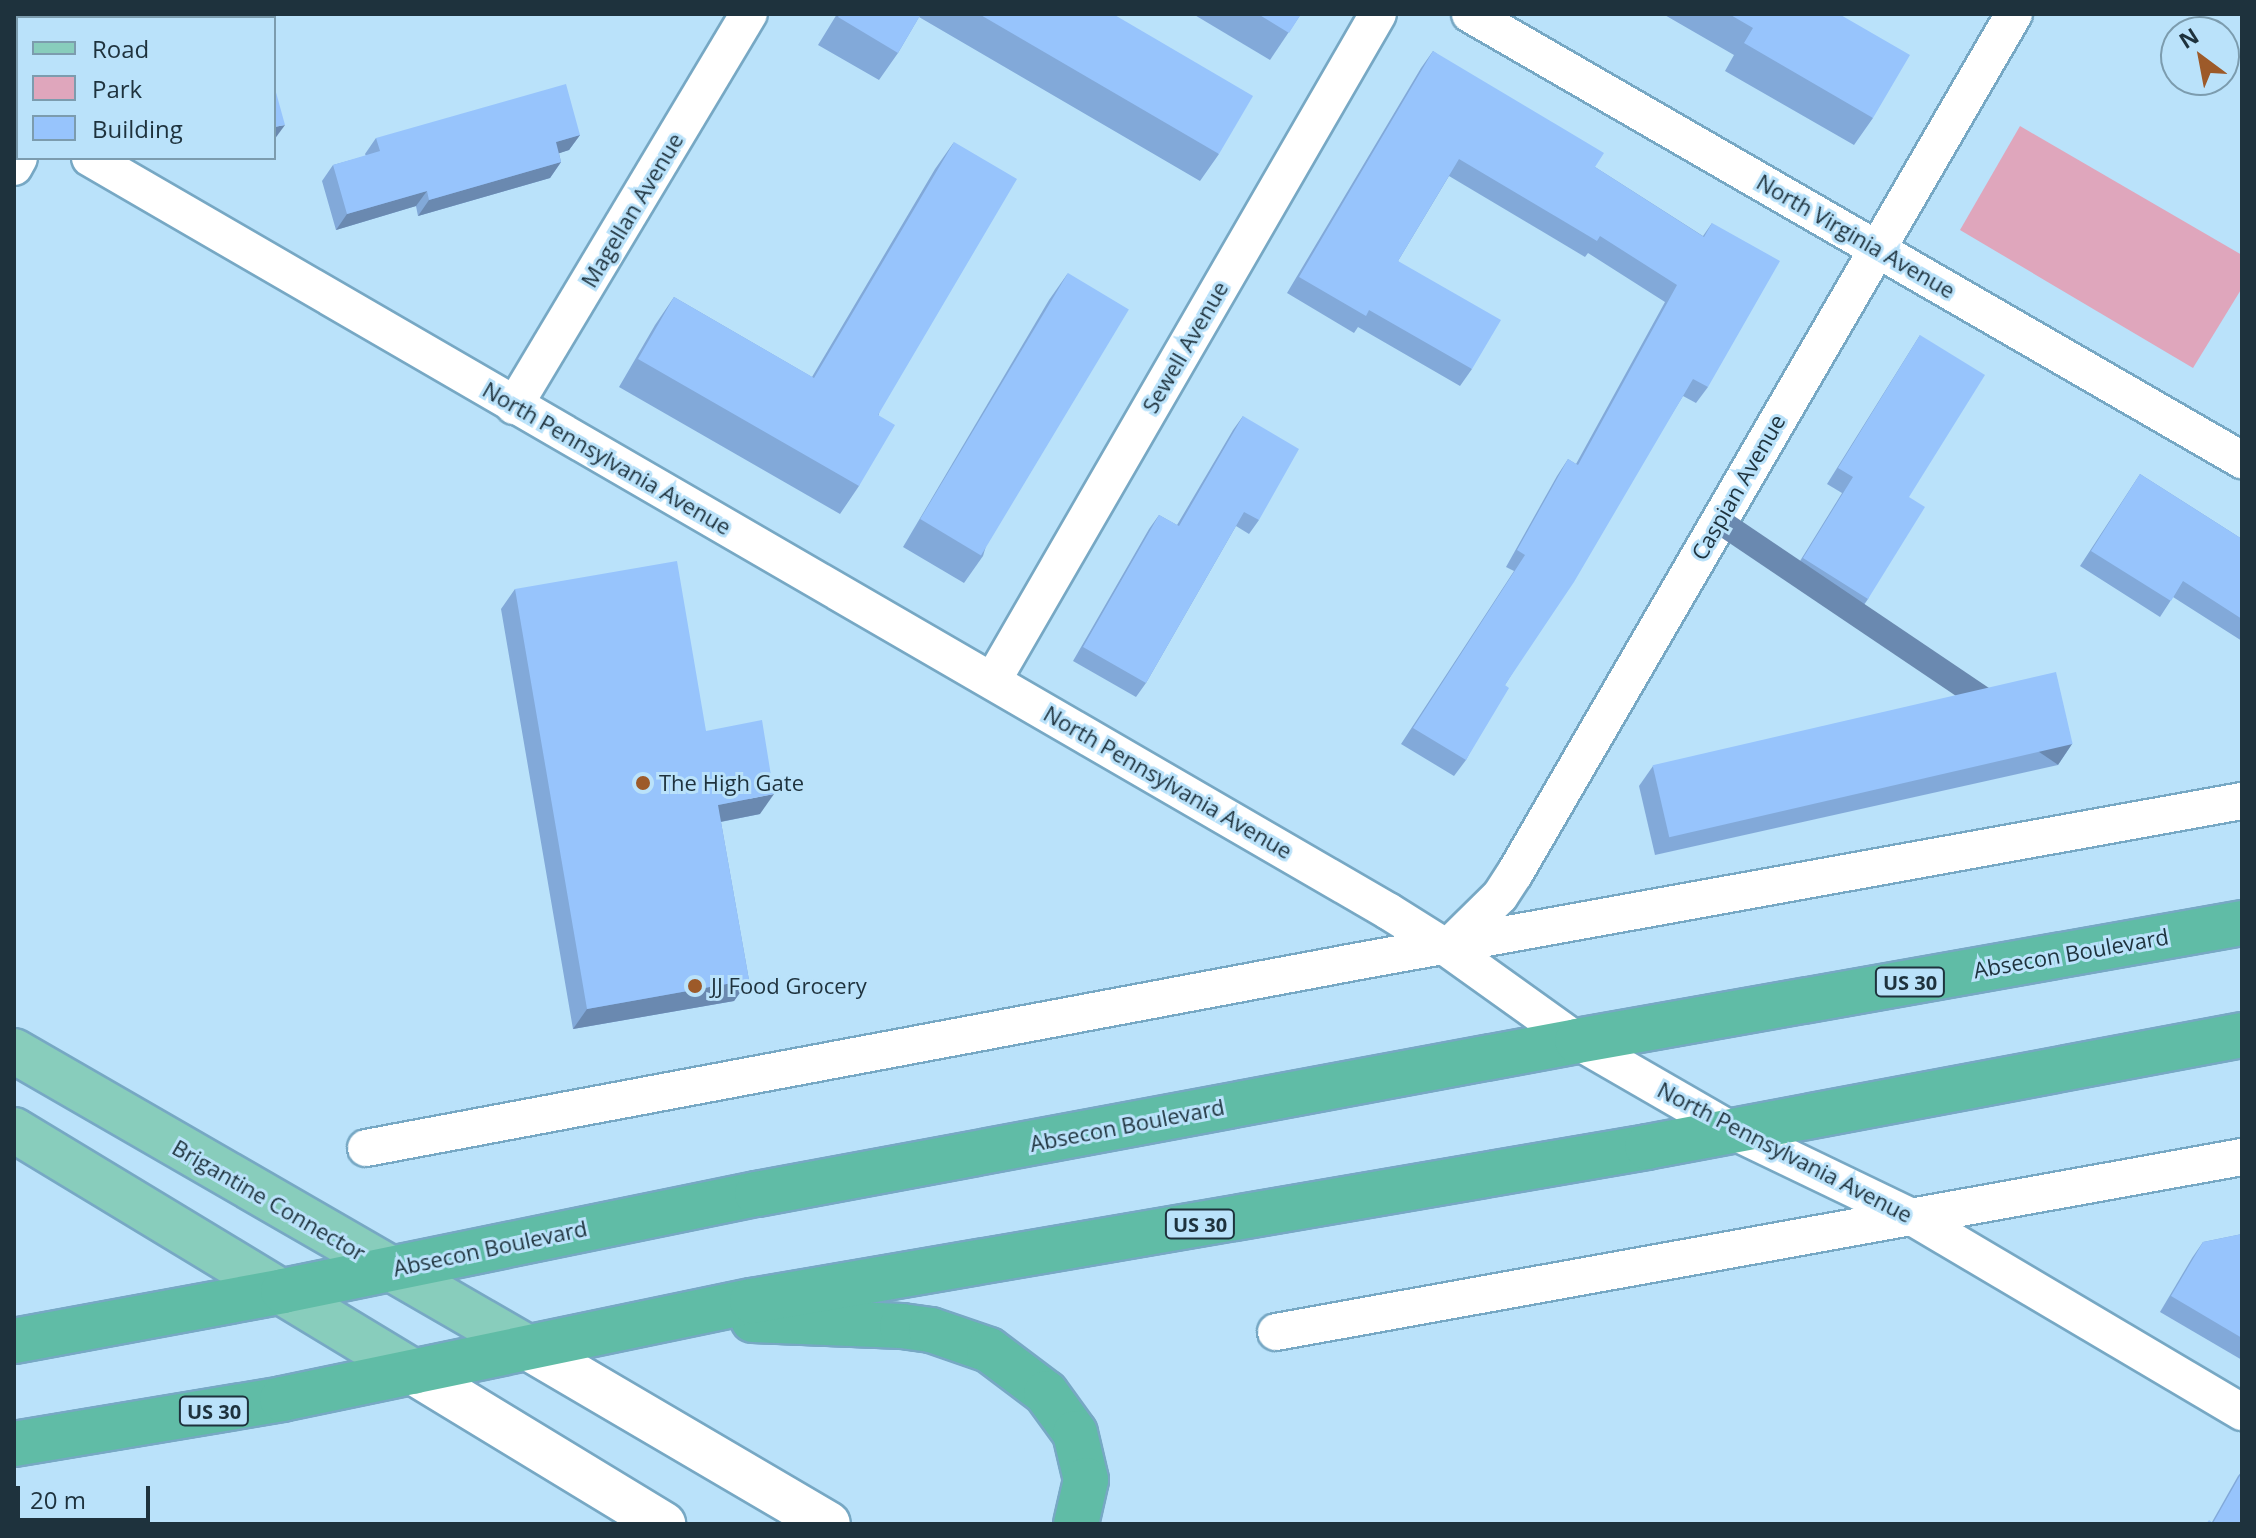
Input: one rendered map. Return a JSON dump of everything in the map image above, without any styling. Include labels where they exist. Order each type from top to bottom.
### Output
[{"type":"highway","name":"Absecon Boulevard","points":[[14,1341],[283,1291],[757,1194],[1577,1041],[2242,923]]},
{"type":"highway","name":"US 30","points":[[14,1444],[282,1399],[525,1346],[667,1319],[1733,1131],[2242,1035]]},
{"type":"highway","points":[[667,1319],[902,1326],[931,1330],[989,1350],[1046,1393],[1075,1433],[1086,1480],[1076,1524]]},
{"type":"main road","name":"Brigantine Connector","points":[[14,1051],[525,1346]]},
{"type":"main road","points":[[14,1130],[413,1372]]},
{"type":"street","name":"Magellan Avenue","points":[[514,406],[749,14]]},
{"type":"street","name":"Sewell Avenue","points":[[993,680],[1378,14]]},
{"type":"street","name":"North Virginia Avenue","points":[[1470,14],[2242,460]]},
{"type":"street","name":"Caspian Avenue","points":[[1447,948],[1480,918],[1515,873],[2014,14]]},
{"type":"street","name":"North Pennsylvania Avenue","points":[[93,160],[514,406],[993,680],[1447,948],[1577,1041],[1733,1131],[1912,1217],[2242,1412]]},
{"type":"street","points":[[366,1148],[1338,965],[1447,948],[2242,801]]},
{"type":"street","points":[[1276,1332],[2242,1157]]},
{"type":"street","points":[[525,1346],[828,1524]]},
{"type":"street","points":[[413,1372],[663,1524]]},
{"type":"green space","points":[[2020,126],[2242,255],[2242,288],[2193,368],[1960,230]]},
{"type":"building","points":[[22,14],[58,14],[50,16]]},
{"type":"building","points":[[175,14],[255,14],[255,16]]},
{"type":"building","points":[[840,14],[921,14],[898,53],[838,17]]},
{"type":"building","points":[[979,14],[1113,14],[1253,96],[1219,154]]},
{"type":"building","points":[[1258,14],[1301,14],[1289,33]]},
{"type":"building","points":[[1729,14],[1839,14],[1910,55],[1873,118],[1744,43],[1753,28]]},
{"type":"building","points":[[1433,51],[1604,153],[1595,167],[1704,237],[1712,223],[1780,261],[1708,387],[1693,379],[1574,582],[1505,685],[1509,688],[1466,760],[1413,728],[1525,555],[1517,550],[1568,459],[1578,465],[1677,285],[1600,236],[1597,241],[1459,159],[1398,261],[1501,320],[1472,369],[1369,310],[1366,316],[1299,277]]},
{"type":"building","points":[[566,84],[580,135],[556,142],[561,162],[429,200],[427,191],[347,214],[333,165],[380,151],[376,138]]},
{"type":"building","points":[[276,92],[285,125],[276,127]]},
{"type":"building","points":[[954,142],[1017,179],[878,415],[895,425],[859,486],[638,359],[674,297],[814,378]]},
{"type":"building","points":[[1068,273],[1129,310],[981,556],[920,519]]},
{"type":"building","points":[[1920,335],[1985,375],[1909,497],[1925,507],[1868,599],[1803,558],[1853,477],[1838,468]]},
{"type":"building","points":[[1243,416],[1299,449],[1259,520],[1244,512],[1146,683],[1083,647],[1159,515],[1179,526]]},
{"type":"building","points":[[2140,474],[2242,539],[2242,619],[2183,581],[2171,601],[2091,551]]},
{"type":"building","name":"The High Gate","points":[[677,561],[706,731],[762,720],[774,794],[718,805],[749,980],[587,1009],[515,589]]},
{"type":"building","points":[[2056,672],[2073,744],[1669,837],[1653,765]]},
{"type":"building","points":[[2242,1234],[2242,1338],[2171,1296],[2203,1242]]},
{"type":"building","points":[[2242,1472],[2242,1524],[2206,1524],[2209,1520],[2213,1523]]},
{"type":"place","name":"The High Gate","points":[[643,783]]},
{"type":"place","name":"JJ Food Grocery","points":[[695,986]]}]
